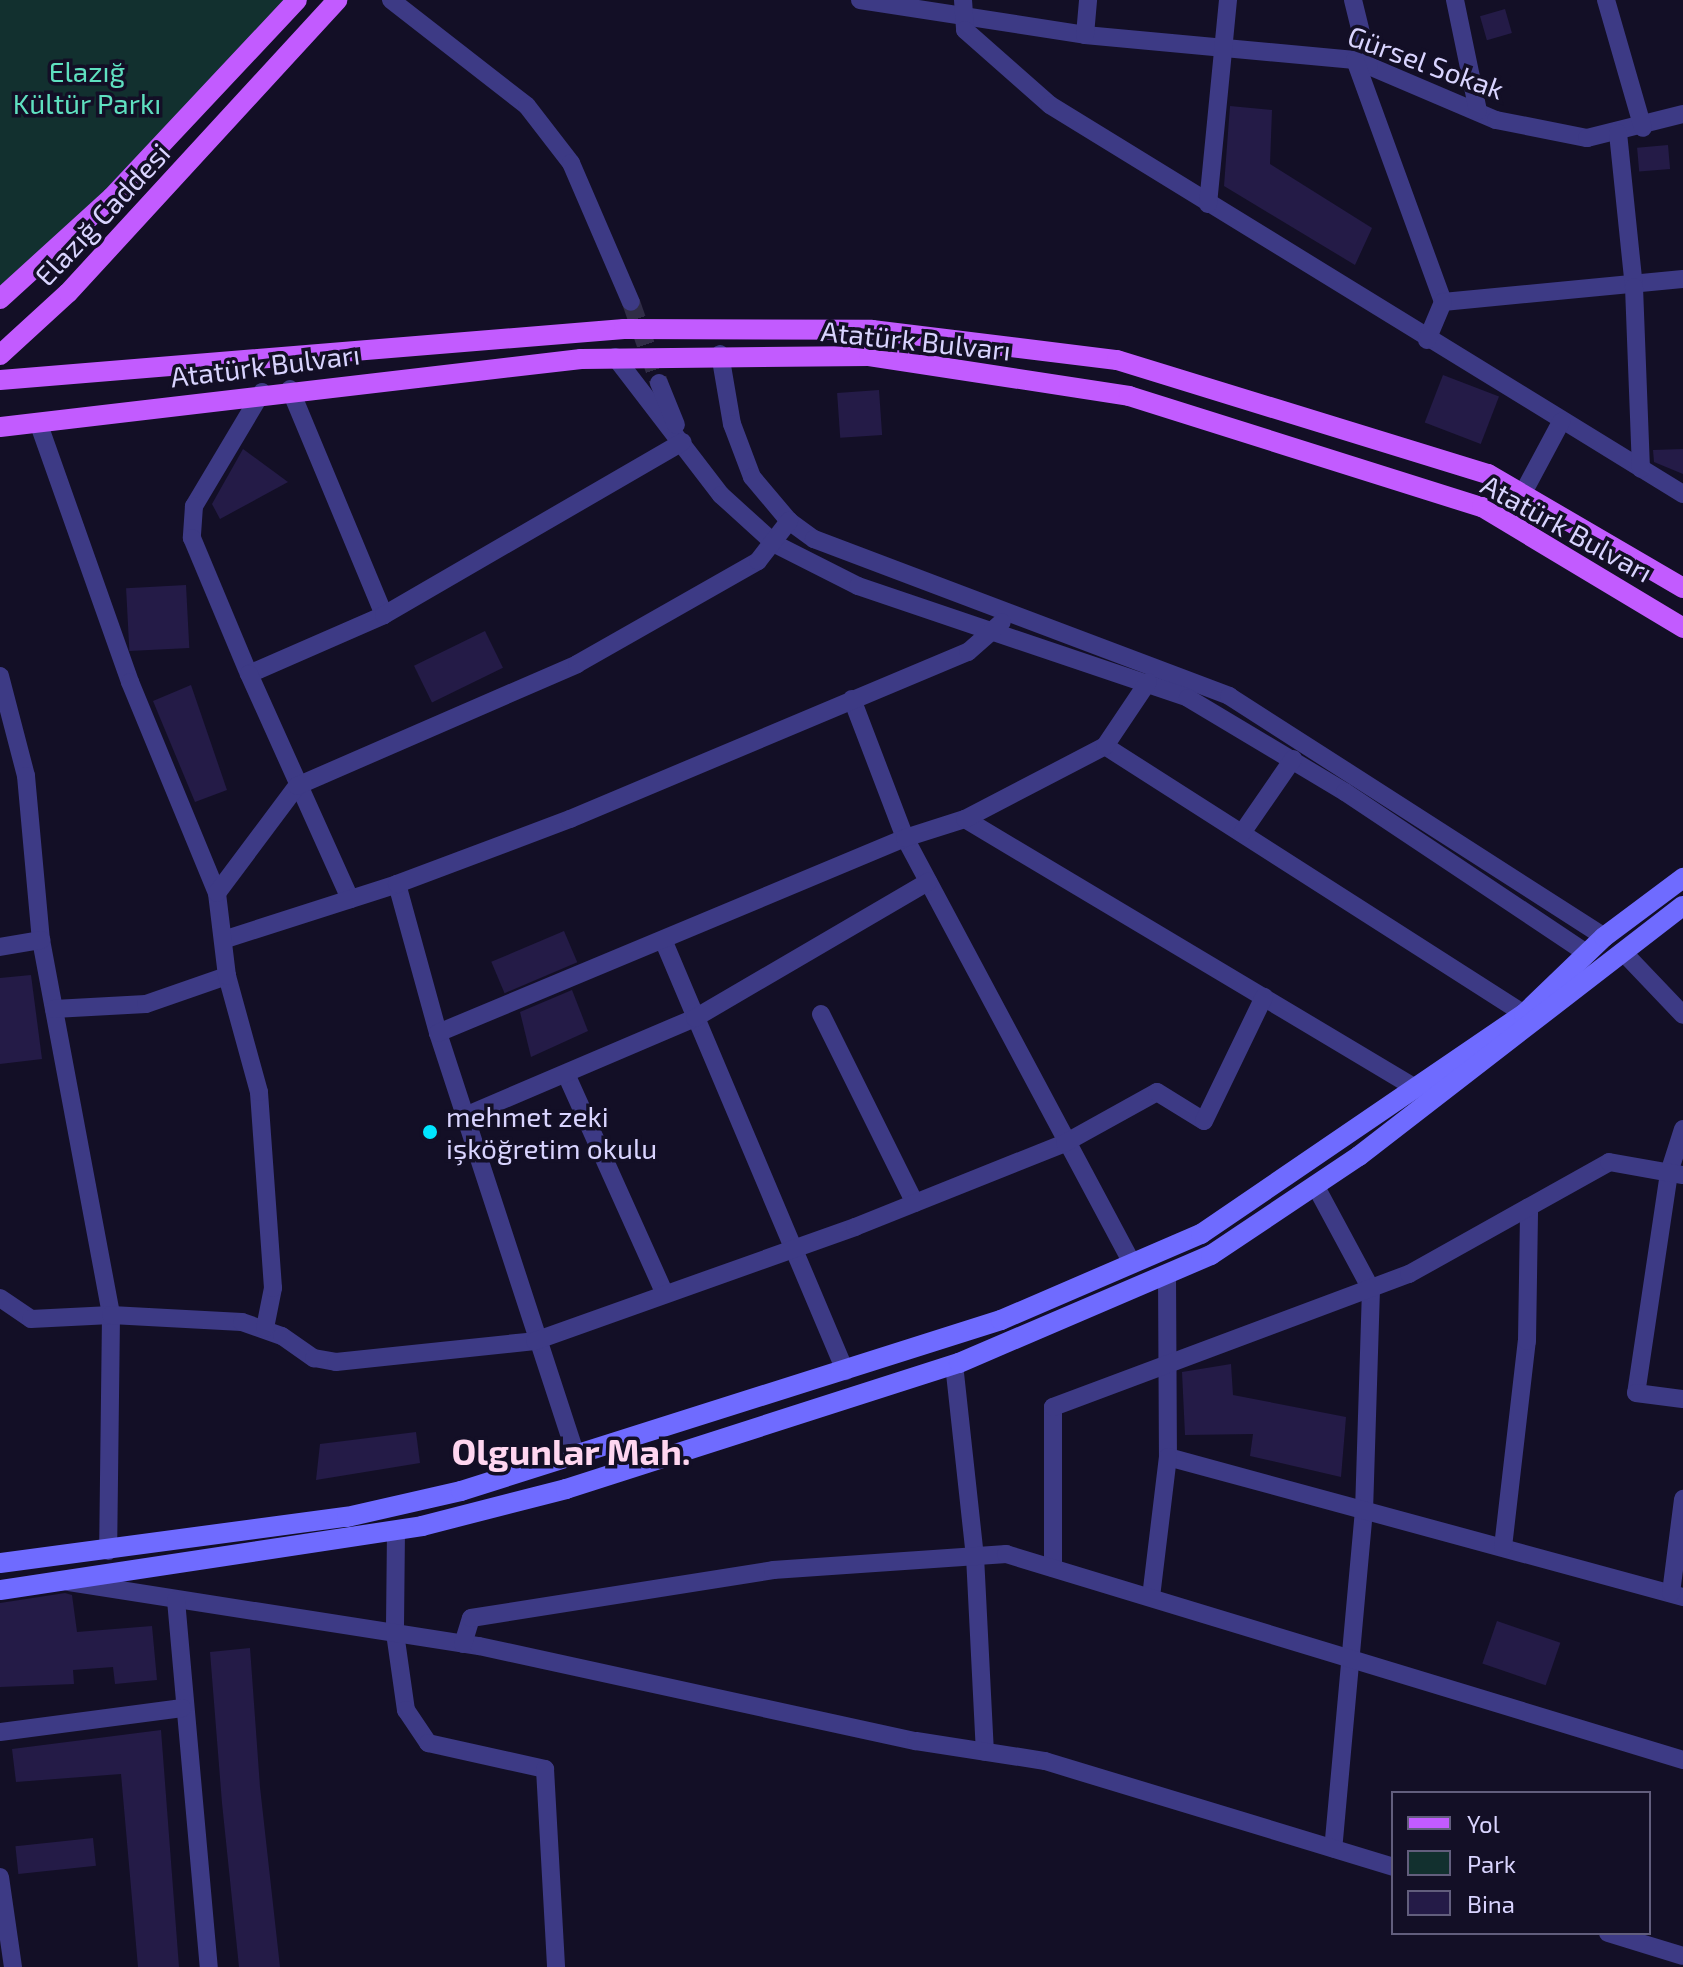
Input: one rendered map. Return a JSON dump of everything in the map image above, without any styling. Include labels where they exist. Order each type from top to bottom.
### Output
[{"type":"main road","points":[[0,299],[112,197],[297,0]]},
{"type":"main road","name":"Elazığ Caddesi","points":[[0,355],[68,293],[337,0]]},
{"type":"main road","name":"Atatürk Bulvarı","points":[[0,380],[330,358],[518,334],[872,330],[1117,360],[1488,474],[1683,588]]},
{"type":"main road","name":"Atatürk Bulvarı","points":[[0,427],[262,392],[615,357],[720,354],[869,356],[1129,396],[1482,507],[1683,628]]},
{"type":"main road","points":[[0,1563],[347,1517],[576,1456],[1001,1320],[1201,1234],[1524,1014],[1604,937],[1683,878]]},
{"type":"main road","points":[[0,1590],[396,1530],[566,1489],[954,1364],[1211,1255],[1315,1185],[1625,954],[1683,906]]},
{"type":"street","points":[[391,0],[527,106],[571,163],[631,302]]},
{"type":"street","name":"Gürsel Sokak","points":[[860,0],[960,20],[1362,63],[1478,111],[1587,138],[1643,128],[1683,114]]},
{"type":"street","points":[[963,0],[960,20],[1050,105],[1427,340],[1683,494]]},
{"type":"street","points":[[1085,35],[1088,0]]},
{"type":"street","points":[[1208,204],[1228,0]]},
{"type":"street","points":[[1353,0],[1362,63],[1443,302],[1427,340]]},
{"type":"street","points":[[1455,0],[1478,111]]},
{"type":"street","points":[[1606,0],[1643,128]]},
{"type":"street","points":[[1618,133],[1634,287],[1641,469]]},
{"type":"street","points":[[1443,302],[1634,287],[1683,279]]},
{"type":"street","points":[[720,354],[740,452],[768,500],[789,521],[852,556],[1141,657],[1229,696],[1604,937]]},
{"type":"street","points":[[615,357],[721,495],[775,544],[858,586],[1148,682],[1293,759],[1586,953]]},
{"type":"street","points":[[659,383],[683,442]]},
{"type":"street","points":[[290,389],[384,615]]},
{"type":"street","points":[[262,392],[194,506],[192,538],[297,786],[350,899]]},
{"type":"street","points":[[38,422],[130,682],[217,893],[227,976],[259,1092],[273,1288],[265,1328]]},
{"type":"street","points":[[1523,493],[1561,422]]},
{"type":"street","points":[[249,674],[384,615],[683,442]]},
{"type":"street","points":[[217,893],[297,786],[577,664],[758,561],[775,544],[789,521]]},
{"type":"street","points":[[223,940],[397,884],[968,652],[996,630],[1009,613]]},
{"type":"street","points":[[0,676],[7,731],[26,776],[41,940],[111,1315],[108,1551]]},
{"type":"street","points":[[438,1033],[664,942],[905,838],[965,819],[1105,746],[1148,682]]},
{"type":"street","points":[[852,699],[905,838],[1132,1264]]},
{"type":"street","points":[[1105,746],[1524,1014]]},
{"type":"street","points":[[1242,833],[1293,759]]},
{"type":"street","points":[[965,819],[1417,1089]]},
{"type":"street","points":[[465,1116],[695,1018],[928,882]]},
{"type":"street","points":[[397,884],[438,1033],[535,1341],[576,1456]]},
{"type":"street","points":[[0,947],[41,940]]},
{"type":"street","points":[[664,942],[791,1250],[845,1371]]},
{"type":"street","points":[[1625,954],[1683,1015]]},
{"type":"street","points":[[54,1009],[146,1004],[227,976]]},
{"type":"street","points":[[0,1298],[31,1319],[111,1315],[265,1328],[314,1358],[350,1363],[535,1341],[791,1250],[1065,1143],[1157,1092],[1204,1121],[1264,997]]},
{"type":"street","points":[[821,1014],[915,1203]]},
{"type":"street","points":[[566,1074],[665,1294]]},
{"type":"street","points":[[1683,1129],[1636,1393],[1683,1399]]},
{"type":"street","points":[[1053,1568],[1053,1407],[1166,1362],[1371,1289],[1609,1162],[1676,1174]]},
{"type":"street","points":[[1315,1185],[1371,1289],[1364,1510],[1333,1849]]},
{"type":"street","points":[[1503,1547],[1527,1341],[1529,1207]]},
{"type":"street","points":[[1151,1597],[1168,1457],[1167,1274]]},
{"type":"street","points":[[954,1364],[975,1556],[985,1752]]},
{"type":"street","points":[[1168,1457],[1677,1595],[1683,1499]]},
{"type":"street","points":[[396,1530],[395,1633],[406,1710],[428,1743],[545,1769],[556,1967]]},
{"type":"street","points":[[463,1644],[471,1618],[773,1570],[1006,1554],[1683,1760]]},
{"type":"street","points":[[66,1581],[463,1644],[985,1752],[1045,1761],[1391,1866]]},
{"type":"street","points":[[176,1600],[182,1708],[209,1967]]},
{"type":"street","points":[[0,1732],[182,1708]]},
{"type":"street","points":[[0,1877],[13,1967]]},
{"type":"street","points":[[1615,1935],[1683,1956]]},
{"type":"green space","name":"Elazığ Kültür Parkı","points":[[0,0],[285,0],[84,214],[0,290]]},
{"type":"building","points":[[1505,9],[1512,33],[1487,40],[1480,16]]},
{"type":"building","points":[[1230,106],[1272,110],[1270,164],[1372,228],[1355,265],[1224,186]]},
{"type":"building","points":[[1668,145],[1670,169],[1639,172],[1637,148]]},
{"type":"building","points":[[1443,375],[1499,397],[1481,444],[1425,423]]},
{"type":"building","points":[[879,390],[882,435],[840,438],[837,393]]},
{"type":"building","points":[[243,449],[288,482],[220,519],[212,504]]},
{"type":"building","points":[[1683,449],[1683,474],[1654,462],[1653,450]]},
{"type":"building","points":[[186,585],[189,648],[129,651],[126,588]]},
{"type":"building","points":[[485,631],[503,668],[432,702],[414,666]]},
{"type":"building","points":[[191,685],[227,790],[195,802],[153,701]]},
{"type":"building","points":[[564,931],[577,962],[505,993],[491,962]]},
{"type":"building","points":[[31,975],[42,1059],[0,1064],[0,978]]},
{"type":"building","points":[[572,990],[588,1031],[531,1057],[520,1012]]},
{"type":"building","points":[[1231,1364],[1233,1395],[1346,1417],[1341,1477],[1250,1456],[1253,1434],[1185,1435],[1182,1372]]},
{"type":"building","points":[[416,1432],[420,1463],[316,1480],[320,1444]]},
{"type":"building","points":[[65,1593],[72,1595],[77,1632],[152,1626],[157,1680],[115,1684],[113,1667],[73,1670],[74,1684],[0,1687],[0,1603]]},
{"type":"building","points":[[1497,1621],[1560,1643],[1546,1685],[1482,1664]]},
{"type":"building","points":[[250,1648],[260,1787],[280,1967],[239,1967],[222,1803],[210,1652]]},
{"type":"building","points":[[161,1730],[179,1967],[138,1967],[121,1774],[16,1782],[12,1749]]},
{"type":"building","points":[[93,1838],[96,1866],[18,1874],[15,1846]]},
{"type":"tunnel","points":[[631,302],[659,383]]},
{"type":"place","name":"mehmet zeki işköğretim okulu","points":[[430,1132]]},
{"type":"district","name":"Olgunlar Mah.","points":[[571,1451]]}]
